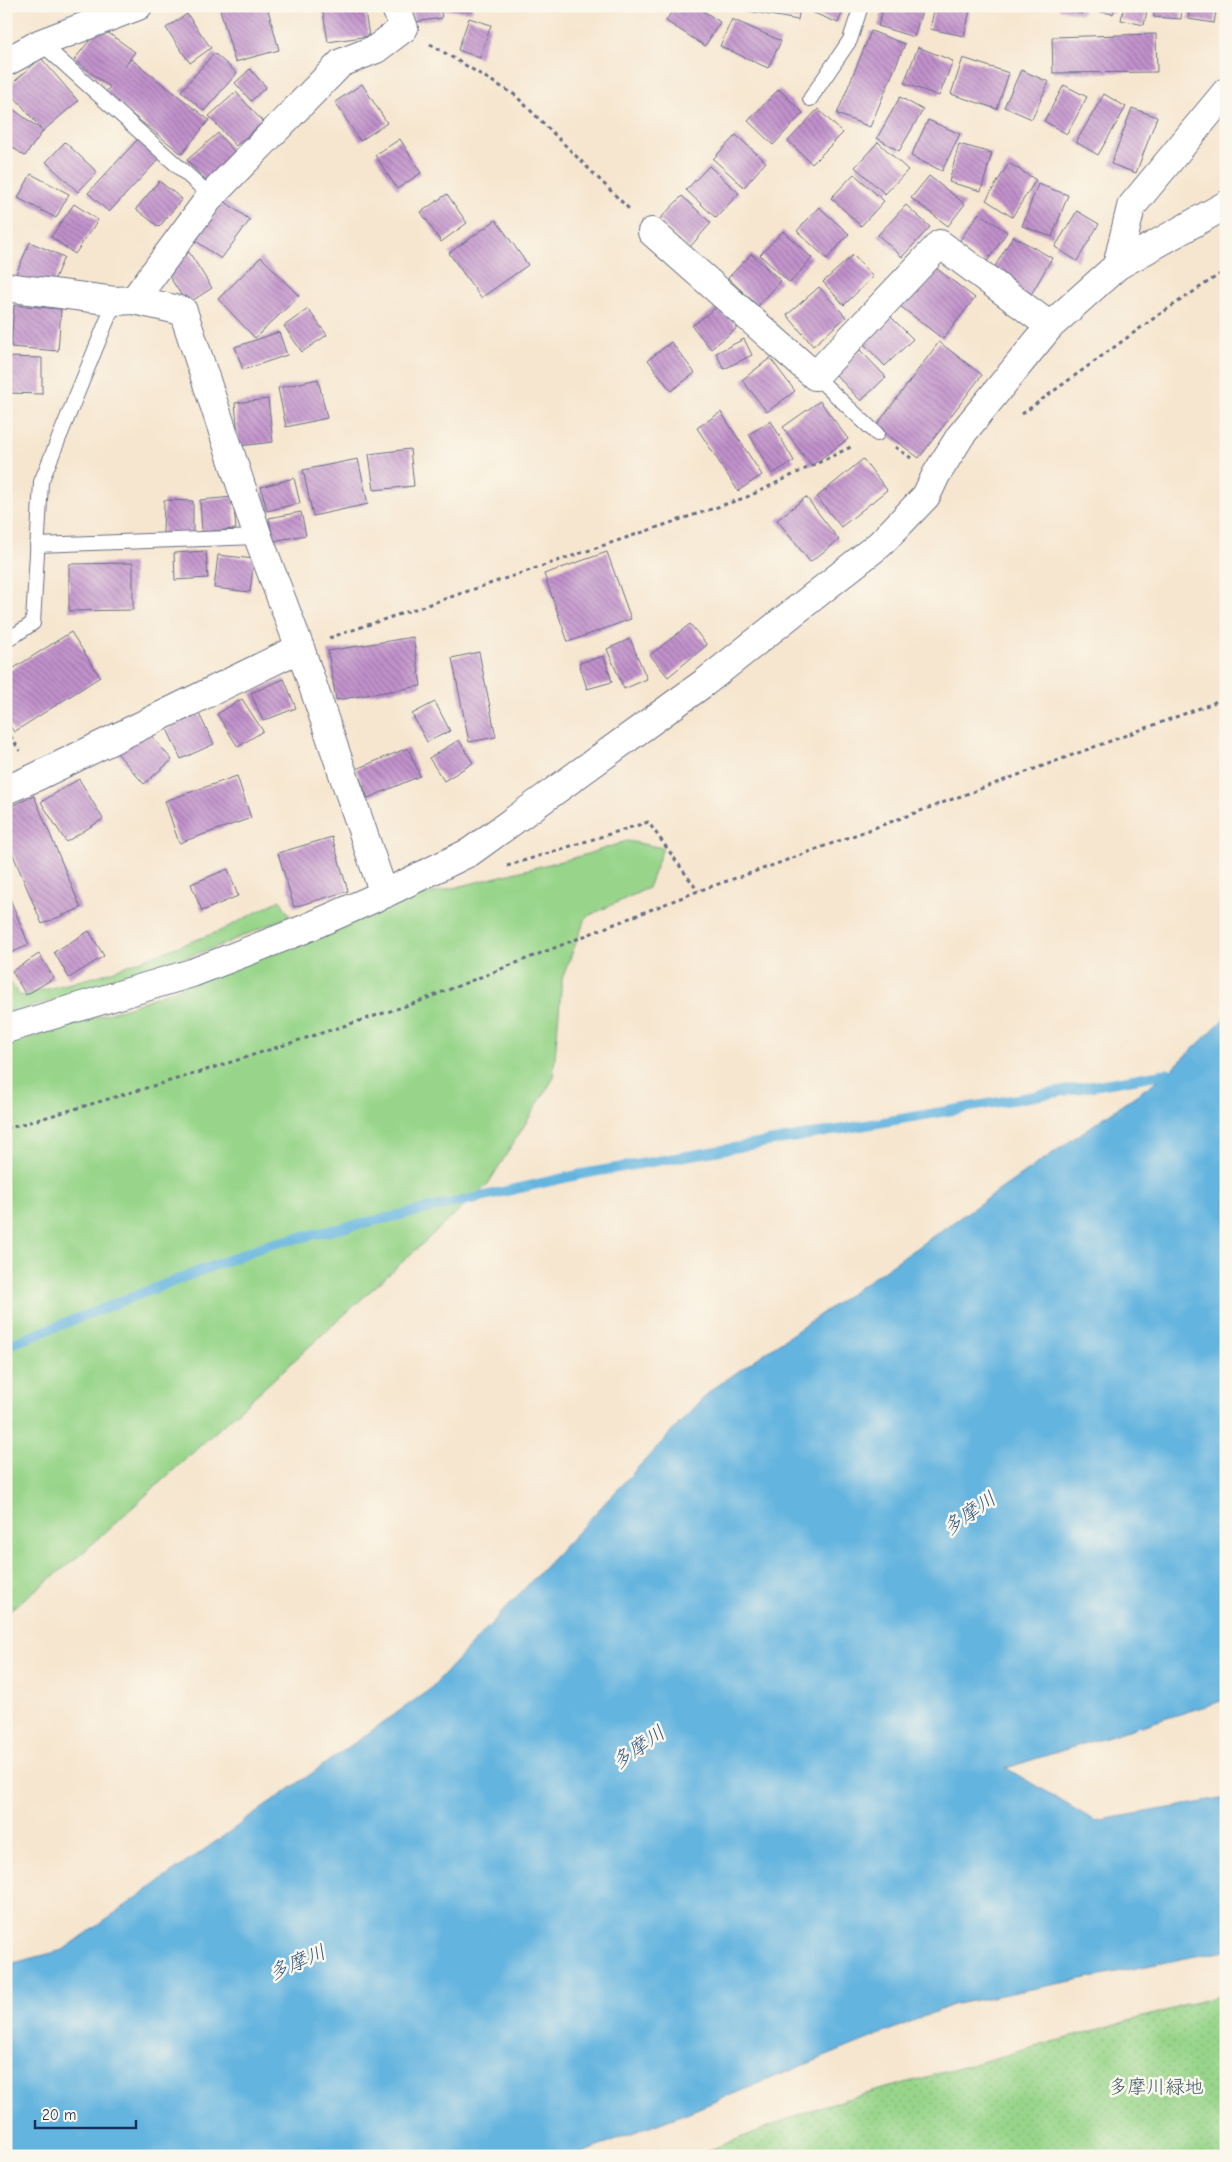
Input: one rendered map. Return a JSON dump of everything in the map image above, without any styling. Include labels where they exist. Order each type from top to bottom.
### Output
[{"type":"street","points":[[6,62],[41,43],[138,6]]},
{"type":"street","points":[[125,300],[211,196],[341,63],[376,49],[400,17]]},
{"type":"street","points":[[1117,266],[1130,208],[1226,92]]},
{"type":"street","points":[[6,1030],[192,973],[302,930],[384,894],[470,852],[704,683],[880,544],[926,496],[936,475],[961,435],[1050,326],[1117,266],[1226,205]]},
{"type":"street","points":[[652,232],[815,376],[940,244],[1050,326]]},
{"type":"street","points":[[6,288],[125,300],[183,312],[258,536],[300,648],[384,894]]},
{"type":"street","points":[[6,790],[45,773],[300,648]]},
{"type":"lane","points":[[810,99],[850,40],[861,6]]},
{"type":"lane","points":[[41,43],[211,196]]},
{"type":"lane","points":[[6,641],[33,623],[41,482],[125,300]]},
{"type":"lane","points":[[815,376],[877,434]]},
{"type":"lane","points":[[38,545],[258,536]]},
{"type":"path","points":[[400,17],[515,95],[652,232]]},
{"type":"path","points":[[1015,418],[1157,316],[1226,270]]},
{"type":"path","points":[[300,648],[747,497],[877,434],[936,475]]},
{"type":"path","points":[[6,1129],[197,1073],[415,1002],[698,891],[768,868],[1211,704],[1226,696]]},
{"type":"path","points":[[504,867],[648,822],[698,891]]},
{"type":"green space","points":[[627,841],[663,848],[648,888],[586,917],[562,979],[553,1079],[488,1184],[78,1557],[6,1613],[6,1045],[132,1006],[401,901],[581,856]]},
{"type":"green space","points":[[280,900],[290,916],[219,946],[96,989],[6,1014],[6,981],[9,981],[20,996],[98,976],[220,931]]},
{"type":"green space","name":"多摩川緑地","points":[[1226,1994],[1226,2156],[694,2156],[822,2106]]},
{"type":"water","name":"多摩川","points":[[1226,1017],[1226,1698],[1222,1701],[1006,1768],[1095,1821],[1226,1798],[1226,1950],[952,2005],[689,2112],[574,2156],[6,2156],[6,1965],[63,1950],[429,1690],[710,1391],[1168,1073]]},
{"type":"building","points":[[219,6],[267,6],[279,50],[235,62]]},
{"type":"building","points":[[322,6],[364,6],[369,36],[328,42]]},
{"type":"building","points":[[411,6],[440,6],[442,18],[414,22]]},
{"type":"building","points":[[441,6],[473,6],[472,12],[441,10]]},
{"type":"building","points":[[675,6],[696,6],[720,22],[705,46],[666,21]]},
{"type":"building","points":[[743,6],[800,6],[798,20],[742,10]]},
{"type":"building","points":[[808,6],[845,6],[838,23],[807,10]]},
{"type":"building","points":[[884,6],[923,8],[914,37],[878,26]]},
{"type":"building","points":[[935,6],[971,6],[964,36],[930,29]]},
{"type":"building","points":[[1059,6],[1084,6],[1082,14],[1059,9]]},
{"type":"building","points":[[1092,6],[1115,6],[1113,14],[1091,10]]},
{"type":"building","points":[[1124,6],[1148,6],[1144,25],[1121,20]]},
{"type":"building","points":[[1154,6],[1182,6],[1181,19],[1154,17]]},
{"type":"building","points":[[1190,6],[1217,6],[1214,23],[1188,19]]},
{"type":"building","points":[[187,14],[211,48],[190,63],[166,28]]},
{"type":"building","points":[[469,18],[491,25],[480,58],[458,50]]},
{"type":"building","points":[[732,19],[781,41],[768,68],[720,46]]},
{"type":"building","points":[[100,27],[135,52],[124,67],[131,59],[209,120],[182,154],[105,93],[110,87],[74,60]]},
{"type":"building","points":[[871,31],[905,44],[870,127],[837,114]]},
{"type":"building","points":[[1156,34],[1157,72],[1053,73],[1052,37]]},
{"type":"building","points":[[918,47],[953,61],[939,96],[904,83]]},
{"type":"building","points":[[214,53],[237,73],[204,111],[181,91]]},
{"type":"building","points":[[41,58],[78,101],[43,131],[7,88]]},
{"type":"building","points":[[963,58],[1009,73],[997,109],[951,94]]},
{"type":"building","points":[[250,69],[266,87],[251,101],[235,83]]},
{"type":"building","points":[[1021,70],[1049,82],[1032,119],[1004,107]]},
{"type":"building","points":[[362,84],[387,123],[360,141],[335,102]]},
{"type":"building","points":[[1064,85],[1087,97],[1067,134],[1044,121]]},
{"type":"building","points":[[779,89],[803,113],[773,145],[748,121]]},
{"type":"building","points":[[236,92],[263,122],[236,146],[209,116]]},
{"type":"building","points":[[1104,94],[1126,107],[1098,155],[1076,142]]},
{"type":"building","points":[[900,97],[923,110],[899,151],[877,138]]},
{"type":"building","points":[[6,104],[43,131],[25,156],[6,143]]},
{"type":"building","points":[[1132,108],[1157,117],[1136,173],[1111,164]]},
{"type":"building","points":[[818,109],[843,133],[812,164],[788,141]]},
{"type":"building","points":[[928,120],[960,134],[942,171],[911,156]]},
{"type":"building","points":[[218,133],[243,162],[213,189],[187,160]]},
{"type":"building","points":[[736,135],[766,162],[744,187],[713,159]]},
{"type":"building","points":[[138,139],[159,159],[109,212],[88,193]]},
{"type":"building","points":[[400,139],[421,173],[397,189],[375,155]]},
{"type":"building","points":[[65,142],[97,172],[78,192],[46,162]]},
{"type":"building","points":[[878,142],[908,170],[885,194],[855,167]]},
{"type":"building","points":[[959,144],[992,153],[981,191],[949,182]]},
{"type":"building","points":[[1009,163],[1036,180],[1012,217],[986,200]]},
{"type":"building","points":[[709,166],[739,193],[716,218],[686,190]]},
{"type":"building","points":[[31,174],[69,194],[56,218],[18,198]]},
{"type":"building","points":[[854,174],[884,201],[861,226],[831,198]]},
{"type":"building","points":[[929,176],[965,204],[948,226],[911,198]]},
{"type":"building","points":[[159,181],[182,199],[159,227],[136,209]]},
{"type":"building","points":[[1038,184],[1068,195],[1052,237],[1022,226]]},
{"type":"building","points":[[447,194],[467,223],[441,242],[421,212]]},
{"type":"building","points":[[682,196],[711,223],[689,248],[659,220]]},
{"type":"building","points":[[224,201],[250,220],[221,259],[196,241]]},
{"type":"building","points":[[74,204],[98,220],[75,254],[51,237]]},
{"type":"building","points":[[906,205],[930,227],[902,257],[878,235]]},
{"type":"building","points":[[819,207],[849,234],[827,259],[797,231]]},
{"type":"building","points":[[1077,211],[1099,224],[1077,261],[1055,247]]},
{"type":"building","points":[[979,213],[1007,232],[986,263],[958,243]]},
{"type":"building","points":[[496,220],[528,265],[481,298],[449,253]]},
{"type":"building","points":[[783,231],[812,258],[790,283],[760,255]]},
{"type":"building","points":[[1013,236],[1052,258],[1028,300],[988,278]]},
{"type":"building","points":[[30,242],[64,257],[49,292],[15,276]]},
{"type":"building","points":[[189,252],[212,288],[187,304],[164,268]]},
{"type":"building","points":[[751,254],[781,281],[758,306],[728,278]]},
{"type":"building","points":[[853,255],[873,277],[844,305],[823,282]]},
{"type":"building","points":[[261,257],[299,296],[255,338],[218,299]]},
{"type":"building","points":[[932,265],[975,298],[943,339],[900,306]]},
{"type":"building","points":[[819,287],[846,317],[813,346],[787,315]]},
{"type":"building","points":[[14,305],[61,309],[58,351],[11,347]]},
{"type":"building","points":[[719,305],[737,328],[711,349],[692,326]]},
{"type":"building","points":[[308,309],[327,335],[302,352],[284,326]]},
{"type":"building","points":[[891,317],[913,339],[885,366],[864,344]]},
{"type":"building","points":[[279,332],[287,355],[243,370],[235,347]]},
{"type":"building","points":[[744,339],[752,355],[724,369],[716,353]]},
{"type":"building","points":[[671,342],[695,373],[671,391],[648,360]]},
{"type":"building","points":[[939,342],[982,375],[919,458],[876,426]]},
{"type":"building","points":[[860,350],[886,377],[861,401],[835,374]]},
{"type":"building","points":[[6,357],[42,358],[42,394],[6,393]]},
{"type":"building","points":[[770,358],[795,391],[767,412],[742,380]]},
{"type":"building","points":[[318,379],[327,418],[286,427],[278,388]]},
{"type":"building","points":[[268,399],[273,442],[239,446],[235,403]]},
{"type":"building","points":[[820,401],[848,439],[811,466],[783,427]]},
{"type":"building","points":[[721,412],[762,475],[738,491],[697,428]]},
{"type":"building","points":[[771,421],[794,461],[772,474],[749,434]]},
{"type":"building","points":[[410,449],[414,486],[374,490],[369,454]]},
{"type":"building","points":[[358,459],[368,504],[313,516],[303,470]]},
{"type":"building","points":[[863,459],[887,490],[841,527],[817,497]]},
{"type":"building","points":[[294,478],[300,503],[267,511],[261,487]]},
{"type":"building","points":[[233,497],[236,529],[202,532],[200,500]]},
{"type":"building","points":[[806,497],[839,540],[810,562],[777,520]]},
{"type":"building","points":[[164,500],[193,501],[193,533],[163,533]]},
{"type":"building","points":[[301,512],[306,535],[273,541],[269,518]]},
{"type":"building","points":[[206,551],[208,578],[175,580],[174,553]]},
{"type":"building","points":[[607,552],[631,619],[568,642],[544,574]]},
{"type":"building","points":[[218,555],[254,559],[250,592],[214,588]]},
{"type":"building","points":[[133,563],[133,610],[69,611],[69,564]]},
{"type":"building","points":[[690,624],[707,645],[668,677],[650,655]]},
{"type":"building","points":[[71,632],[100,677],[14,732],[6,720],[6,673]]},
{"type":"building","points":[[413,637],[421,686],[336,700],[328,651]]},
{"type":"building","points":[[630,639],[647,679],[624,689],[607,649]]},
{"type":"building","points":[[479,652],[496,737],[469,742],[452,658]]},
{"type":"building","points":[[604,656],[612,682],[587,689],[579,663]]},
{"type":"building","points":[[284,679],[296,708],[263,721],[251,693]]},
{"type":"building","points":[[242,699],[263,731],[238,747],[217,714]]},
{"type":"building","points":[[435,702],[450,731],[427,742],[412,714]]},
{"type":"building","points":[[199,714],[214,744],[181,759],[167,729]]},
{"type":"building","points":[[144,727],[172,760],[144,784],[116,752]]},
{"type":"building","points":[[459,740],[473,763],[444,781],[429,758]]},
{"type":"building","points":[[408,748],[420,776],[368,798],[356,769]]},
{"type":"building","points":[[237,776],[251,818],[179,843],[165,801]]},
{"type":"building","points":[[79,779],[103,819],[66,842],[41,802]]},
{"type":"building","points":[[34,796],[81,908],[42,924],[6,838],[6,808]]},
{"type":"building","points":[[332,837],[348,891],[294,907],[278,853]]},
{"type":"building","points":[[228,869],[238,896],[202,911],[191,884]]},
{"type":"building","points":[[10,899],[29,945],[6,955],[6,900]]},
{"type":"building","points":[[89,931],[104,956],[69,978],[54,952]]},
{"type":"building","points":[[39,954],[54,978],[26,995],[12,971]]},
{"type":"waterway","points":[[6,1346],[267,1245],[582,1174],[1168,1073]]}]
